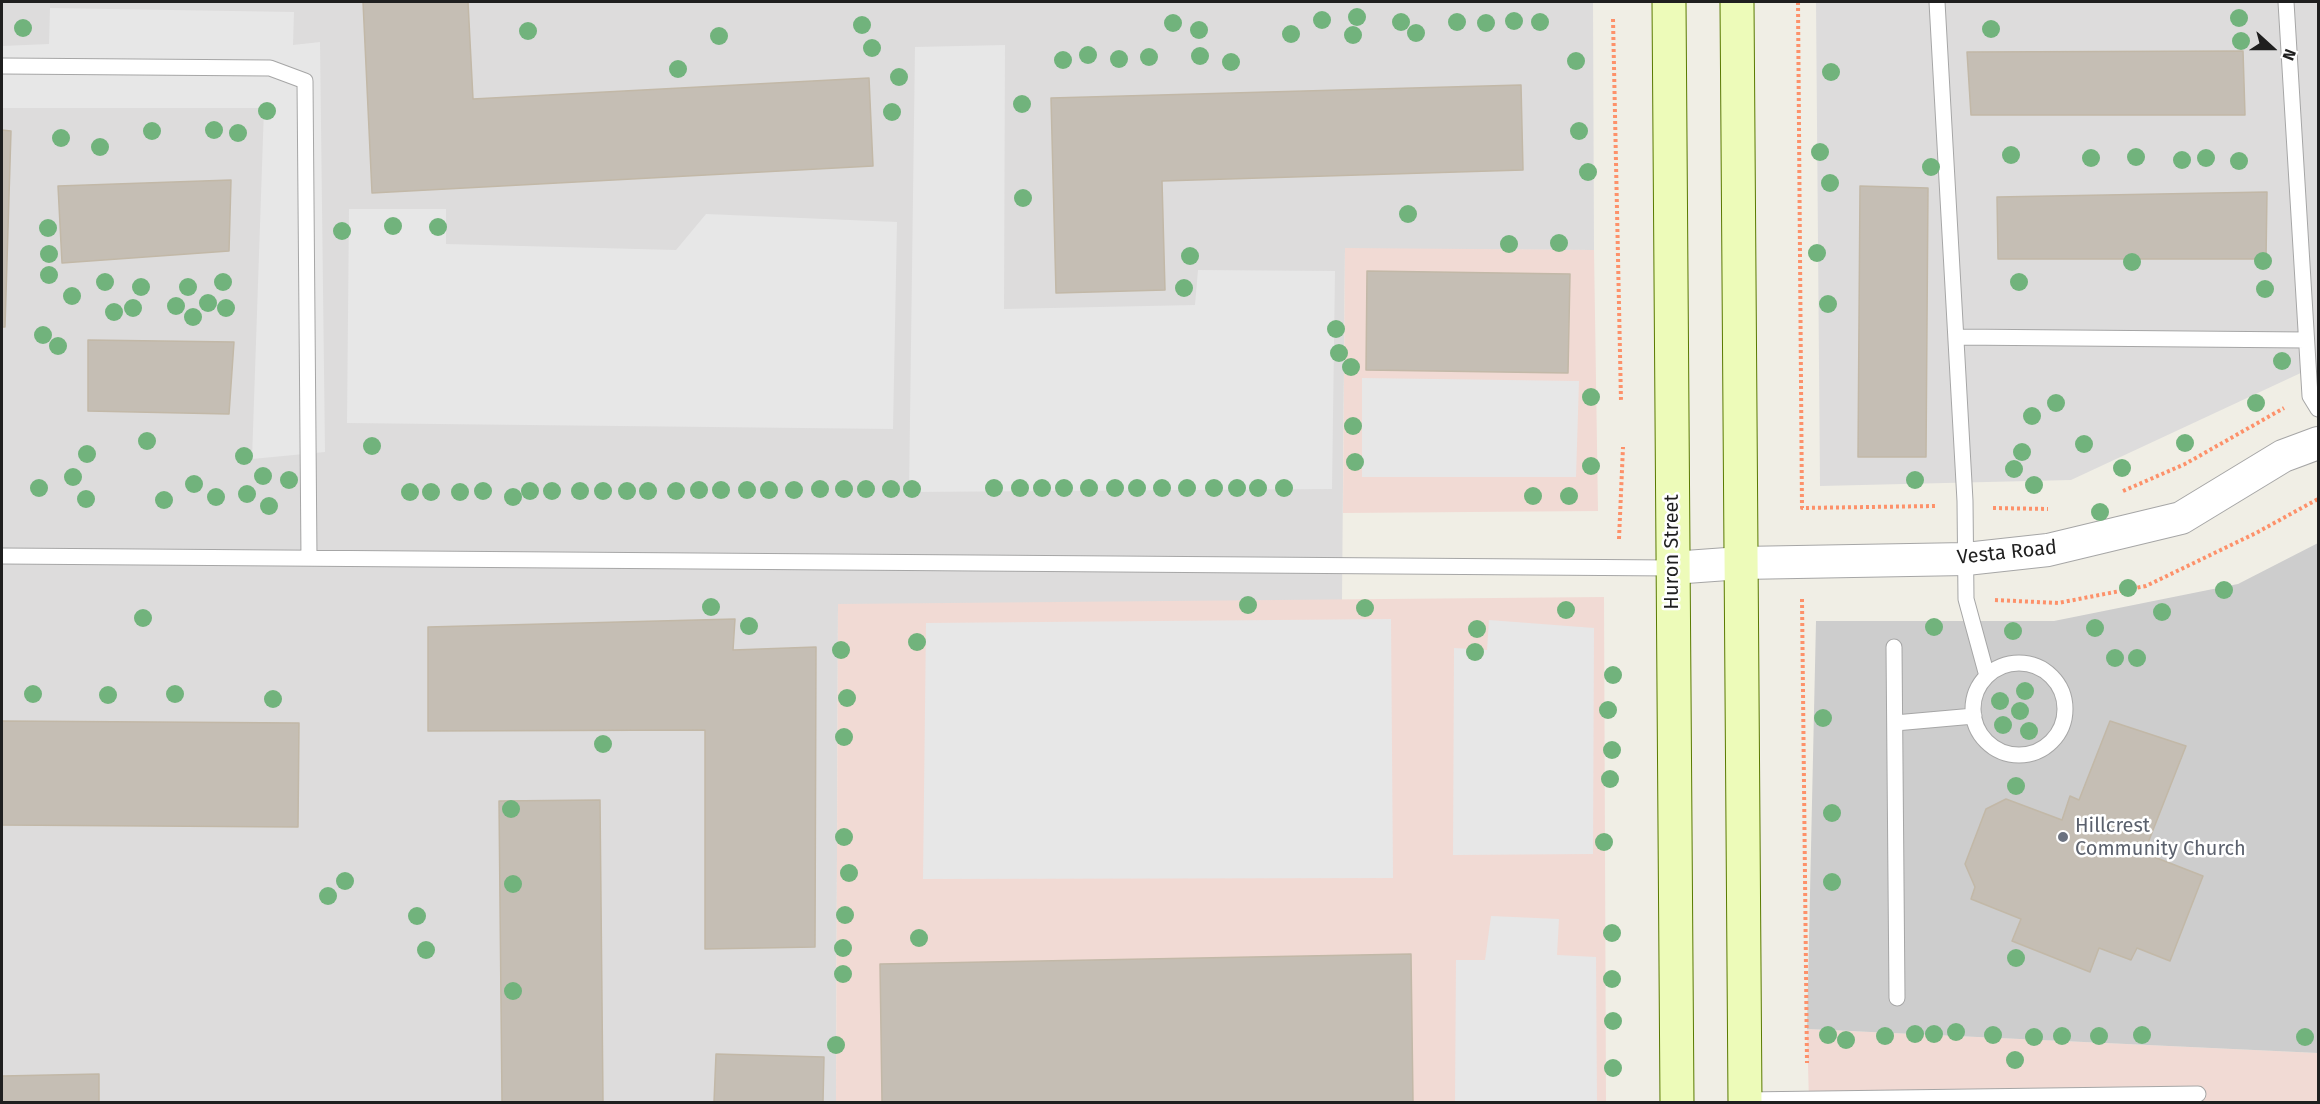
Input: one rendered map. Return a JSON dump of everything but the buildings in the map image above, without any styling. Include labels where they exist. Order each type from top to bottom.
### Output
[{"type":"main road","name":"Huron Street","points":[[1669,2],[1677,1102]]},
{"type":"main road","points":[[1737,2],[1745,1101]]},
{"type":"street","name":"Vesta Road","points":[[1672,568],[1741,563],[1965,559],[2048,550],[2181,518],[2283,456],[2319,443]]},
{"type":"lane","points":[[1936,2],[1965,501],[1966,599],[1987,676]]},
{"type":"lane","points":[[2286,2],[2310,396],[2319,410]]},
{"type":"lane","points":[[2,66],[270,69],[305,81],[309,558]]},
{"type":"lane","points":[[1956,336],[2306,340]]},
{"type":"lane","points":[[2,556],[1672,568]]},
{"type":"lane","points":[[1894,647],[1897,998]]},
{"type":"lane","points":[[2014,663],[2029,664],[2043,670],[2055,680],[2062,693],[2065,708],[2063,723],[2055,737],[2044,747],[2030,753],[2015,755],[2000,751],[1987,743],[1978,731],[1974,716],[1974,701],[1978,688],[1987,676],[1999,667],[2014,663]]},
{"type":"lane","points":[[1895,723],[1974,716]]},
{"type":"lane","points":[[1745,1101],[2198,1094]]},
{"type":"path","points":[[1798,2],[1802,508],[1935,506]]},
{"type":"path","points":[[1613,19],[1621,401]]},
{"type":"path","points":[[2112,494],[2185,464],[2287,407]]},
{"type":"path","points":[[1619,540],[1623,447]]},
{"type":"path","points":[[1966,599],[2058,603],[2146,586],[2256,533],[2319,499]]},
{"type":"path","points":[[1993,508],[2046,510],[2057,507]]},
{"type":"path","points":[[1806,1063],[1802,599],[1813,599]]},
{"type":"shaded area","points":[[2,2],[1593,2],[1594,250],[1345,249],[1342,600],[838,605],[836,1102],[2,1102]]},
{"type":"shaded area","points":[[1816,2],[2318,2],[2318,369],[2305,371],[2071,480],[1820,486]]},
{"type":"shaded area","points":[[50,8],[294,12],[293,45],[320,42],[325,452],[252,459],[264,108],[2,108],[2,46],[49,44]]},
{"type":"shaded area","points":[[1005,45],[1004,309],[1195,305],[1198,270],[1335,271],[1332,489],[909,492],[915,47]]},
{"type":"shaded area","points":[[349,209],[446,209],[446,244],[676,250],[706,214],[897,222],[893,429],[347,423]]},
{"type":"shaded area","points":[[1345,248],[1594,250],[1598,511],[1343,513]]},
{"type":"shaded area","points":[[1362,378],[1579,381],[1576,477],[1362,477]]},
{"type":"shaded area","points":[[2318,543],[2318,1053],[1807,1029],[1816,621],[2054,621],[2238,584]]},
{"type":"shaded area","points":[[1604,597],[1606,1102],[836,1102],[838,604]]},
{"type":"shaded area","points":[[1391,619],[1393,878],[923,879],[926,623]]},
{"type":"shaded area","points":[[1489,620],[1594,628],[1593,854],[1453,855],[1454,648],[1487,650]]},
{"type":"shaded area","points":[[1491,916],[1559,919],[1557,955],[1596,957],[1597,1102],[1455,1102],[1456,960],[1485,960]]},
{"type":"shaded area","points":[[1807,1029],[2318,1053],[2318,1102],[1809,1102]]},
{"type":"place","name":"Hillcrest Community Church","points":[[2063,837]]}]
